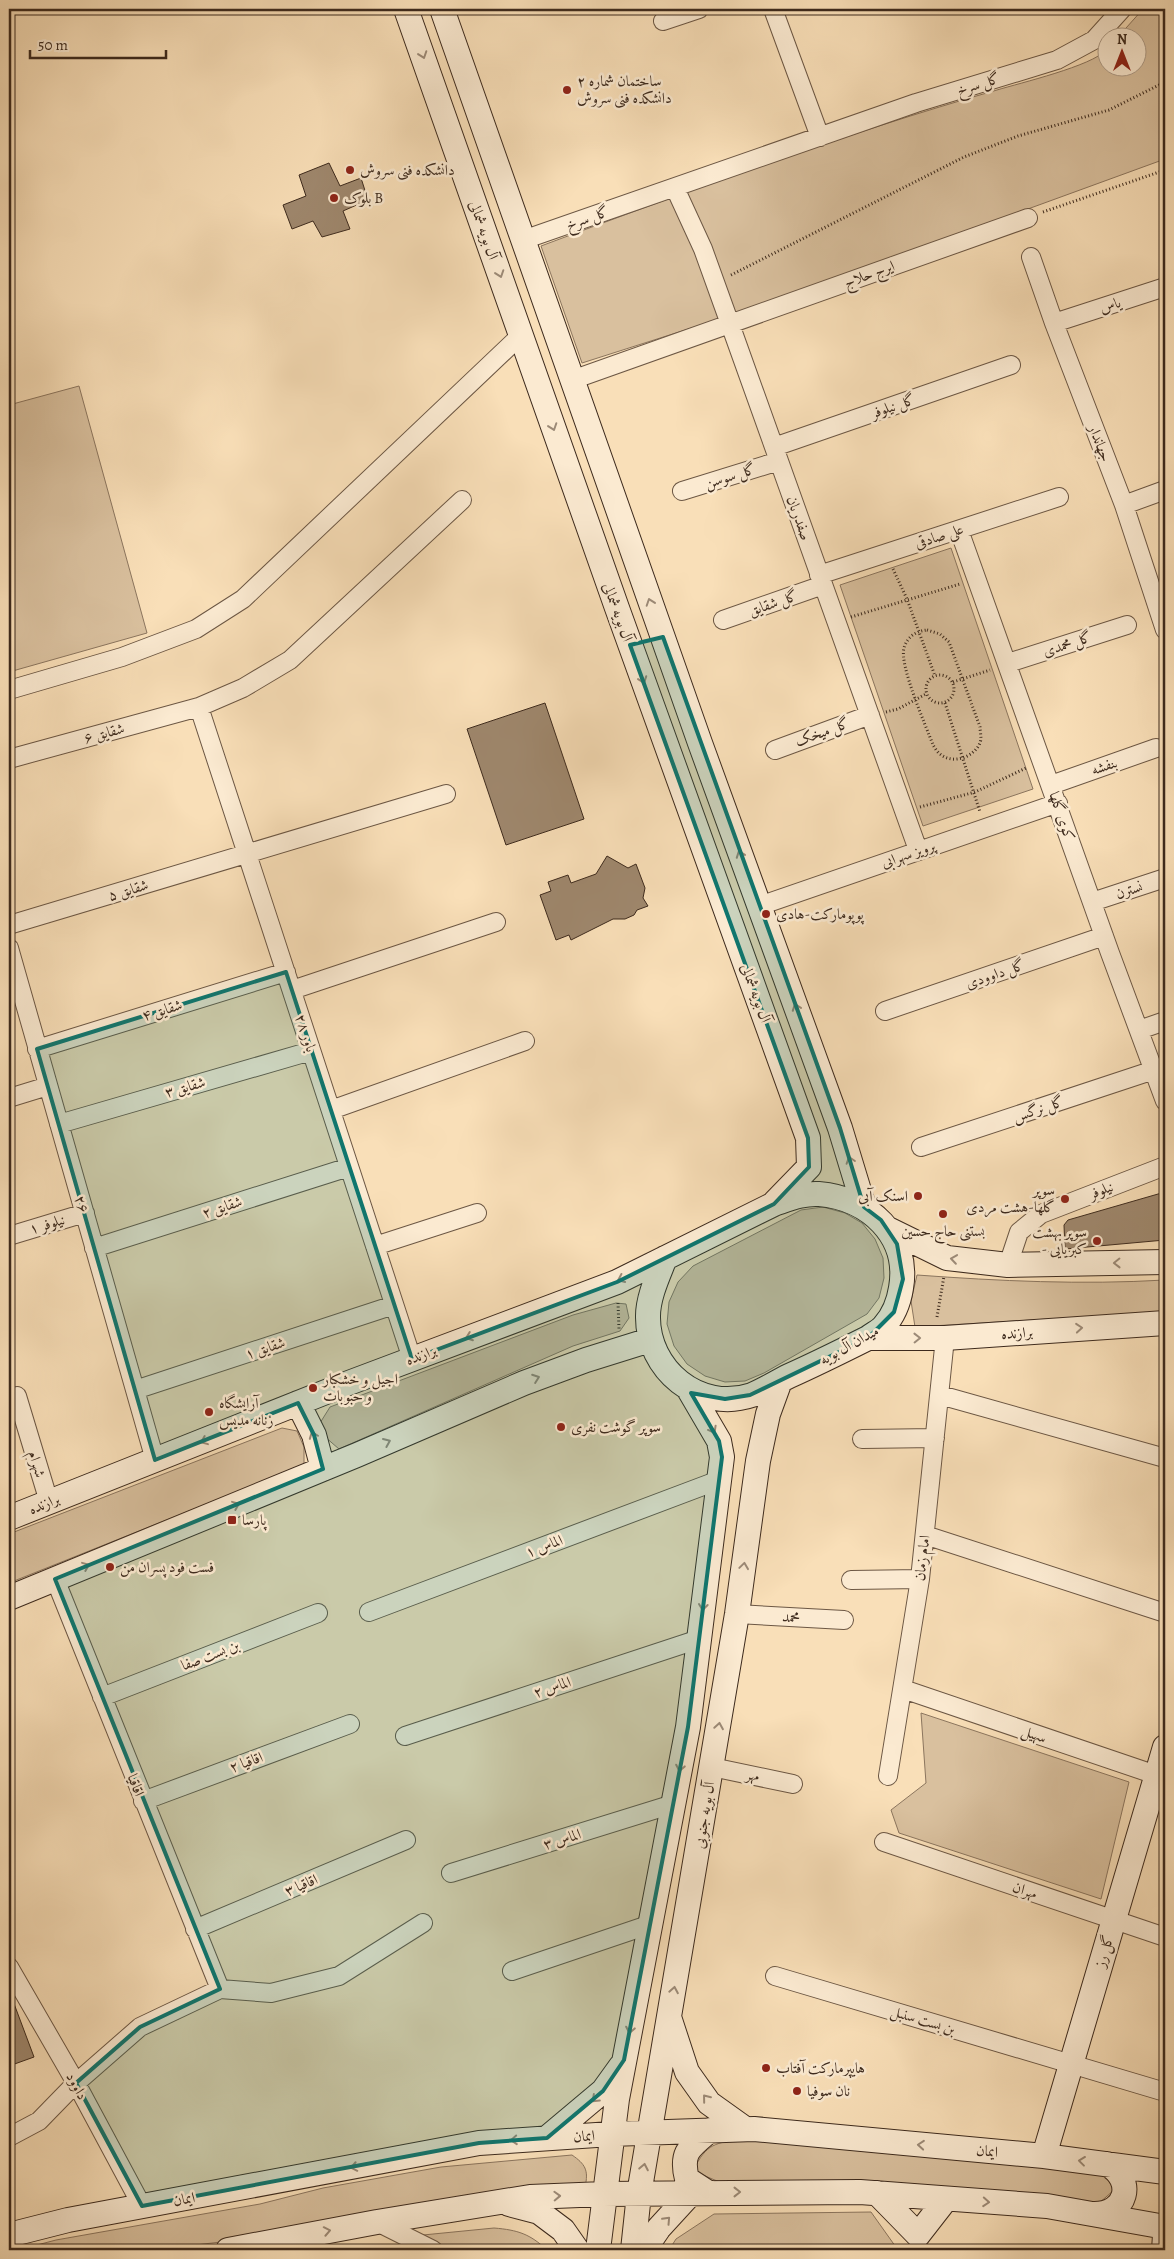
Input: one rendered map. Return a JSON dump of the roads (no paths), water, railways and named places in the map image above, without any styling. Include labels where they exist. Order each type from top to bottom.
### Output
[{"type":"main road","name":"آل بویه شمالی","points":[[406,9],[630,645],[808,1138],[809,1167],[774,1204]]},
{"type":"main road","points":[[442,9],[662,637],[840,1128],[864,1207]]},
{"type":"main road","points":[[437,97],[469,86]]},
{"type":"main road","points":[[630,645],[662,637]]},
{"type":"main road","name":"میدان آل بویه","points":[[818,1194],[849,1200],[864,1207],[888,1229],[897,1244],[902,1261],[903,1278],[900,1296],[894,1312],[884,1326],[868,1338],[750,1395],[725,1399],[700,1395],[678,1382],[660,1364],[650,1340],[648,1315],[653,1290],[665,1258],[774,1204],[800,1195],[818,1194]]},
{"type":"main road","points":[[888,1229],[947,1258],[1008,1265],[1165,1262]]},
{"type":"main road","name":"برازنده","points":[[9,1518],[298,1403],[617,1282],[665,1258]]},
{"type":"main road","name":"برازنده","points":[[868,1338],[939,1338],[1165,1323]]},
{"type":"main road","points":[[9,1598],[323,1469],[524,1383],[650,1340]]},
{"type":"main road","name":"آل بویه جنوبی","points":[[633,2250],[639,2194],[737,1614],[758,1461],[768,1414],[780,1381]]},
{"type":"main road","name":"آل بویه جنوبی","points":[[598,2250],[593,2194],[611,2134],[688,1727],[722,1458],[719,1441],[688,1388]]},
{"type":"main road","points":[[298,1403],[314,1435],[323,1469]]},
{"type":"main road","name":"گل رز","points":[[1044,2156],[1114,1920],[1161,1776],[1165,1747]]},
{"type":"main road","points":[[669,2016],[687,2072],[692,2080],[708,2103],[744,2128]]},
{"type":"main road","points":[[547,2138],[603,2091],[624,2060]]},
{"type":"main road","name":"ایمان","points":[[9,2235],[68,2220],[479,2143],[611,2134],[650,2134],[744,2128],[1044,2156],[1165,2172]]},
{"type":"main road","points":[[700,2192],[687,2179],[684,2166],[686,2152],[710,2130]]},
{"type":"main road","points":[[582,2136],[593,2149],[597,2166],[593,2182],[593,2194]]},
{"type":"main road","points":[[1093,2214],[1103,2215],[1112,2211],[1124,2195],[1122,2176],[1115,2168],[1107,2164]]},
{"type":"main road","points":[[644,2250],[660,2228],[700,2192]]},
{"type":"main road","points":[[228,2250],[530,2196],[593,2194],[700,2192],[877,2194],[1047,2206],[1165,2227]]},
{"type":"main road","points":[[877,2194],[917,2243],[946,2199]]},
{"type":"main road","points":[[500,2202],[539,2212],[563,2230],[577,2250]]},
{"type":"main road","points":[[1164,2250],[1165,2235]]},
{"type":"street","points":[[662,21],[698,9]]},
{"type":"street","points":[[773,9],[820,137]]},
{"type":"street","name":"گل سرخ","points":[[523,240],[916,103],[1057,60],[1094,40],[1122,9]]},
{"type":"street","name":"صفدریان","points":[[675,188],[703,249],[918,850]]},
{"type":"street","name":"ایرج حلاج","points":[[572,380],[1028,218]]},
{"type":"street","name":"جهاندار","points":[[1030,257],[1159,593],[1165,630]]},
{"type":"street","name":"یاس","points":[[1054,323],[1165,287]]},
{"type":"street","points":[[9,690],[122,657],[196,629],[244,599],[521,334]]},
{"type":"street","name":"گل نیلوفر","points":[[776,454],[1011,365]]},
{"type":"street","name":"گل سوسن","points":[[682,491],[776,454]]},
{"type":"street","points":[[1124,505],[1165,490]]},
{"type":"street","name":"علی صادقی","points":[[821,580],[886,553],[1059,498]]},
{"type":"street","name":"شقایق ۶","points":[[9,760],[199,707],[244,688],[290,660],[462,500]]},
{"type":"street","name":"کوی گلها","points":[[960,530],[1104,936],[1165,1101]]},
{"type":"street","name":"گل شقایق","points":[[723,620],[821,580]]},
{"type":"street","name":"گل محمدی","points":[[1008,663],[1127,625]]},
{"type":"street","name":"باور ۲۸","points":[[199,707],[412,1359]]},
{"type":"street","name":"گل میخک","points":[[775,750],[870,715]]},
{"type":"street","name":"بنفشه","points":[[1051,785],[1156,748]]},
{"type":"street","name":"شقایق ۵","points":[[9,925],[446,794]]},
{"type":"street","name":"پرویز سهرابی","points":[[759,906],[1058,803]]},
{"type":"street","name":"نسترن","points":[[1092,902],[1165,878]]},
{"type":"street","points":[[292,990],[496,922]]},
{"type":"street","name":"گل داوودی","points":[[885,1011],[1104,936]]},
{"type":"street","name":"۲۶","points":[[9,948],[155,1460]]},
{"type":"street","name":"شقایق ۴","points":[[38,1048],[286,972]]},
{"type":"street","points":[[1139,1030],[1165,1021]]},
{"type":"street","points":[[331,1110],[525,1041]]},
{"type":"street","name":"شقایق ۳","points":[[59,1124],[311,1051]]},
{"type":"street","name":"گل نرگس","points":[[921,1147],[1154,1070]]},
{"type":"street","points":[[9,1098],[48,1086]]},
{"type":"street","name":"نیلوفر","points":[[1008,1265],[1019,1232],[1041,1214],[1165,1166]]},
{"type":"street","name":"شقایق ۲","points":[[94,1248],[349,1167]]},
{"type":"street","name":"نیلوفر ۱","points":[[9,1236],[84,1213]]},
{"type":"street","points":[[375,1246],[476,1213]]},
{"type":"street","name":"شقایق ۱","points":[[135,1390],[394,1305]]},
{"type":"street","name":"امام زمان","points":[[888,1776],[920,1579],[940,1395],[939,1338]]},
{"type":"street","points":[[940,1395],[1165,1458]]},
{"type":"street","name":"شهرام","points":[[17,1396],[49,1502]]},
{"type":"street","points":[[862,1439],[935,1438]]},
{"type":"street","name":"الماس ۱","points":[[369,1612],[719,1480]]},
{"type":"street","points":[[925,1535],[1165,1613]]},
{"type":"street","name":"اقاقیا","points":[[55,1579],[220,1989]]},
{"type":"street","points":[[851,1580],[920,1579]]},
{"type":"street","name":"بن بست صفا","points":[[102,1697],[318,1612]]},
{"type":"street","name":"محمد","points":[[737,1614],[844,1620]]},
{"type":"street","name":"الماس ۲","points":[[406,1736],[699,1638]]},
{"type":"street","name":"سهیل","points":[[903,1689],[1161,1776]]},
{"type":"street","name":"اقاقیا ۲","points":[[143,1801],[350,1724]]},
{"type":"street","name":"مهر","points":[[712,1767],[793,1784]]},
{"type":"street","name":"الماس ۳","points":[[451,1873],[673,1804]]},
{"type":"street","name":"اقاقیا ۳","points":[[195,1929],[406,1840]]},
{"type":"street","name":"مهران","points":[[884,1842],[1165,1937]]},
{"type":"street","points":[[9,2137],[39,2121],[76,2083],[140,2027],[220,1989],[271,1993],[339,1976],[423,1923]]},
{"type":"street","points":[[512,1971],[651,1924]]},
{"type":"street","name":"داوود","points":[[9,1967],[76,2083],[142,2206]]},
{"type":"street","name":"بن بست سنبل","points":[[775,1976],[1165,2092]]},
{"type":"street","points":[[377,2222],[433,2250]]},
{"type":"place","name":"ساختمان شماره ۲ دانشکده فنی سروش","points":[[567,90]]},
{"type":"place","name":"دانشکده فنی سروش","points":[[350,170]]},
{"type":"place","name":"بلوک B","points":[[334,198]]},
{"type":"place","name":"پوپومارکت-هادی","points":[[766,914]]},
{"type":"place","name":"اسنک آبی","points":[[918,1196]]},
{"type":"place","name":"سوپر گلها-هشت مردی","points":[[1065,1199]]},
{"type":"place","name":"بستنی حاج حسین","points":[[943,1214]]},
{"type":"place","name":"سوپر بهشت - کبریایی","points":[[1097,1241]]},
{"type":"place","name":"اجیل و خشکبار و حبوبات","points":[[313,1388]]},
{"type":"place","name":"آرایشگاه زنانه مدیس","points":[[209,1412]]},
{"type":"place","name":"سوپر گوشت نفری","points":[[561,1427]]},
{"type":"place","name":"پارسا","points":[[232,1520]]},
{"type":"place","name":"فست فود پسران من","points":[[110,1567]]},
{"type":"place","name":"هایپرمارکت آفتاب","points":[[766,2068]]},
{"type":"place","name":"نان سوفیا","points":[[797,2091]]}]
